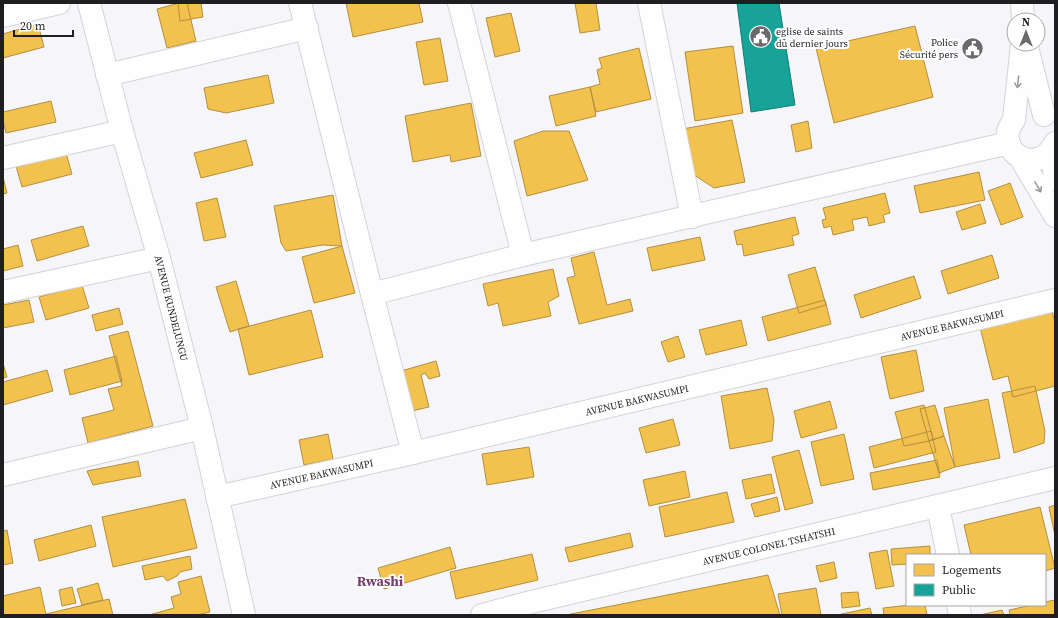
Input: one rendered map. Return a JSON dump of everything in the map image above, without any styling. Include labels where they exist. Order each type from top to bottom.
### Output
[{"type":"street","points":[[3,16],[59,3]]},
{"type":"street","name":"AVENUE KUNDELUNGU","points":[[89,3],[122,131],[159,258],[202,428],[217,498],[237,613]]},
{"type":"street","points":[[300,3],[413,453]]},
{"type":"street","points":[[459,3],[523,255]]},
{"type":"street","points":[[649,3],[692,216]]},
{"type":"street","points":[[107,75],[307,28]]},
{"type":"street","points":[[1021,52],[1014,120],[1008,131],[1015,150],[1055,216]]},
{"type":"street","points":[[1029,52],[1052,135],[1055,180]]},
{"type":"street","points":[[1014,120],[1023,114],[1034,112],[1052,135]]},
{"type":"street","points":[[3,158],[122,131]]},
{"type":"street","points":[[372,294],[523,255],[692,216],[1015,150],[1032,160],[1043,158],[1052,135]]},
{"type":"street","points":[[3,292],[159,258]]},
{"type":"street","name":"AVENUE BAKWASUMPI","points":[[217,498],[413,453],[1055,300]]},
{"type":"street","points":[[3,474],[202,428]]},
{"type":"street","name":"AVENUE COLONEL TSHATSHI","points":[[482,615],[523,610],[1055,478]]},
{"type":"street","points":[[938,507],[948,554]]},
{"type":"building: Logements","points":[[178,3],[201,3],[203,17],[180,21]]},
{"type":"building: Logements","points":[[179,3],[187,3],[196,41],[167,48],[157,9]]},
{"type":"building: Logements","points":[[346,3],[419,3],[423,22],[353,37]]},
{"type":"building: Logements","points":[[575,3],[596,3],[600,30],[580,33]]},
{"type":"building: Logements","points":[[511,13],[520,51],[495,57],[486,18]]},
{"type":"building: Logements","points":[[38,24],[44,47],[3,58],[3,34]]},
{"type":"building: Logements","points":[[915,26],[933,97],[834,123],[816,48]]},
{"type":"building: Logements","points":[[440,38],[448,81],[424,85],[416,42]]},
{"type":"building: Logements","points":[[733,46],[743,113],[695,121],[685,52]]},
{"type":"building: Logements","points":[[639,48],[651,99],[596,112],[590,87],[600,84],[597,70],[602,68],[599,58]]},
{"type":"building: Logements","points":[[268,75],[274,103],[226,113],[208,109],[204,88]]},
{"type":"building: Logements","points":[[590,87],[596,116],[556,126],[549,96]]},
{"type":"building: Logements","points":[[51,101],[56,122],[6,133],[3,121],[3,112]]},
{"type":"building: Logements","points":[[471,103],[481,156],[451,162],[450,155],[413,162],[405,116]]},
{"type":"building: Logements","points":[[732,120],[745,182],[714,188],[685,169],[677,130]]},
{"type":"building: Logements","points":[[808,121],[812,148],[796,152],[791,125]]},
{"type":"building: Logements","points":[[543,131],[569,131],[588,180],[527,196],[514,141]]},
{"type":"building: Logements","points":[[246,140],[253,165],[201,178],[194,153]]},
{"type":"building: Logements","points":[[66,153],[72,174],[22,187],[16,166]]},
{"type":"building: Logements","points":[[979,172],[985,200],[920,213],[914,186]]},
{"type":"building: Logements","points":[[3,177],[7,193],[3,194]]},
{"type":"building: Logements","points":[[1010,183],[1023,217],[1001,225],[988,191]]},
{"type":"building: Logements","points":[[885,193],[890,213],[883,215],[885,222],[869,226],[867,217],[852,220],[854,230],[833,235],[831,226],[824,228],[822,220],[826,219],[823,208]]},
{"type":"building: Logements","points":[[333,195],[342,246],[323,245],[286,251],[281,243],[274,206]]},
{"type":"building: Logements","points":[[217,198],[226,237],[204,241],[196,203]]},
{"type":"building: Logements","points":[[980,204],[986,223],[962,230],[956,212]]},
{"type":"building: Logements","points":[[795,217],[799,234],[792,236],[794,245],[744,256],[742,244],[737,245],[734,231]]},
{"type":"building: Logements","points":[[83,226],[89,246],[37,261],[31,240]]},
{"type":"building: Logements","points":[[700,237],[705,260],[652,271],[647,248]]},
{"type":"building: Logements","points":[[18,245],[23,266],[3,271],[3,249]]},
{"type":"building: Logements","points":[[342,246],[355,293],[314,303],[302,257]]},
{"type":"building: Logements","points":[[594,252],[607,305],[630,299],[633,311],[579,324],[567,278],[575,276],[571,258]]},
{"type":"building: Logements","points":[[992,255],[999,278],[948,294],[941,271]]},
{"type":"building: Logements","points":[[815,267],[826,305],[799,313],[788,275]]},
{"type":"building: Logements","points":[[553,269],[559,296],[548,302],[551,316],[503,326],[498,303],[488,306],[483,284]]},
{"type":"building: Logements","points":[[914,276],[921,298],[861,318],[854,295]]},
{"type":"building: Logements","points":[[236,281],[249,326],[230,332],[216,287]]},
{"type":"building: Logements","points":[[82,285],[89,308],[46,320],[39,297]]},
{"type":"building: Logements","points":[[29,300],[34,322],[3,328],[3,305]]},
{"type":"building: Logements","points":[[825,300],[831,324],[768,341],[762,317]]},
{"type":"building: Logements","points":[[119,308],[123,324],[96,331],[92,315]]},
{"type":"building: Logements","points":[[311,310],[323,357],[249,375],[238,329]]},
{"type":"building: Logements","points":[[1052,310],[1055,323],[1055,386],[1013,397],[1008,376],[993,380],[980,327]]},
{"type":"building: Logements","points":[[741,320],[747,345],[706,355],[699,330]]},
{"type":"building: Logements","points":[[128,331],[153,426],[88,443],[82,418],[114,410],[108,389],[122,386],[109,336]]},
{"type":"building: Logements","points":[[678,336],[685,357],[668,362],[661,342]]},
{"type":"building: Logements","points":[[916,350],[924,391],[890,399],[881,357]]},
{"type":"building: Logements","points":[[116,356],[122,381],[70,395],[64,370]]},
{"type":"building: Logements","points":[[436,361],[440,376],[429,379],[425,373],[421,375],[429,407],[412,411],[401,371]]},
{"type":"building: Logements","points":[[3,363],[7,377],[3,378]]},
{"type":"building: Logements","points":[[47,370],[53,391],[3,405],[3,382]]},
{"type":"building: Logements","points":[[1035,386],[1045,431],[1044,443],[1014,453],[1002,393]]},
{"type":"building: Logements","points":[[767,388],[774,420],[772,441],[730,449],[721,396]]},
{"type":"building: Logements","points":[[988,399],[1000,458],[955,467],[944,408]]},
{"type":"building: Logements","points":[[830,401],[837,428],[801,438],[794,411]]},
{"type":"building: Logements","points":[[924,405],[933,439],[904,446],[895,412]]},
{"type":"building: Logements","points":[[935,405],[944,436],[929,441],[920,409]]},
{"type":"building: Logements","points":[[673,419],[680,445],[646,453],[639,428]]},
{"type":"building: Logements","points":[[931,431],[936,452],[874,468],[869,447]]},
{"type":"building: Logements","points":[[328,434],[333,459],[304,465],[299,440]]},
{"type":"building: Logements","points":[[844,434],[854,479],[821,486],[811,442]]},
{"type":"building: Logements","points":[[944,436],[955,467],[939,473],[929,441]]},
{"type":"building: Logements","points":[[529,447],[534,477],[487,485],[482,454]]},
{"type":"building: Logements","points":[[799,450],[813,503],[785,510],[772,457]]},
{"type":"building: Logements","points":[[937,460],[940,477],[873,490],[870,473]]},
{"type":"building: Logements","points":[[138,461],[141,476],[93,485],[87,471]]},
{"type":"building: Logements","points":[[685,471],[690,497],[649,506],[643,480]]},
{"type":"building: Logements","points":[[771,474],[775,493],[746,499],[742,480]]},
{"type":"building: Logements","points":[[727,492],[734,522],[665,537],[659,507]]},
{"type":"building: Logements","points":[[777,497],[780,511],[755,517],[751,504]]},
{"type":"building: Logements","points":[[185,499],[197,548],[113,567],[102,517]]},
{"type":"building: Logements","points":[[1055,505],[1055,536],[1049,507]]},
{"type":"building: Logements","points":[[1040,507],[1055,568],[1046,571],[1046,554],[971,554],[964,525]]},
{"type":"building: Logements","points":[[91,525],[96,546],[39,561],[34,540]]},
{"type":"building: Logements","points":[[7,530],[13,563],[3,565],[3,531]]},
{"type":"building: Logements","points":[[630,533],[633,547],[569,562],[565,548]]},
{"type":"building: Logements","points":[[930,546],[930,554],[906,554],[906,564],[892,565],[891,549]]},
{"type":"building: Logements","points":[[450,547],[456,568],[384,589],[378,568]]},
{"type":"building: Logements","points":[[887,550],[894,586],[876,589],[869,553]]},
{"type":"building: Logements","points":[[532,554],[538,580],[456,599],[450,572]]},
{"type":"building: Logements","points":[[190,556],[192,569],[180,572],[177,576],[167,581],[163,576],[145,580],[142,566]]},
{"type":"building: Logements","points":[[834,562],[837,578],[820,582],[816,566]]},
{"type":"building: Logements","points":[[768,575],[780,615],[566,615]]},
{"type":"building: Logements","points":[[201,576],[210,612],[197,615],[149,615],[174,608],[171,597],[181,594],[178,582]]},
{"type":"building: Logements","points":[[98,583],[103,600],[82,605],[77,589]]},
{"type":"building: Logements","points":[[40,587],[46,615],[3,615],[3,596]]},
{"type":"building: Logements","points":[[72,587],[76,603],[62,606],[59,590]]},
{"type":"building: Logements","points":[[816,588],[821,615],[782,615],[778,594]]},
{"type":"building: Logements","points":[[858,592],[860,606],[842,608],[841,593]]},
{"type":"building: Logements","points":[[109,599],[113,615],[46,615],[46,614]]},
{"type":"building: Logements","points":[[1055,600],[1055,615],[1010,615],[1009,610],[1027,606],[1046,606],[1046,602]]},
{"type":"building: Logements","points":[[906,605],[925,606],[927,615],[884,615],[883,608]]},
{"type":"building: Logements","points":[[870,608],[872,615],[837,615]]},
{"type":"building: Logements","points":[[1002,610],[1004,615],[980,615]]},
{"type":"building: Public","points":[[737,3],[779,3],[795,105],[751,112]]},
{"type":"place","name":"eglise de saints du dernier jours","points":[[761,37]]},
{"type":"place","name":"Police Sécurité pers","points":[[973,48]]},
{"type":"district","name":"Rwashi","points":[[380,581]]}]
